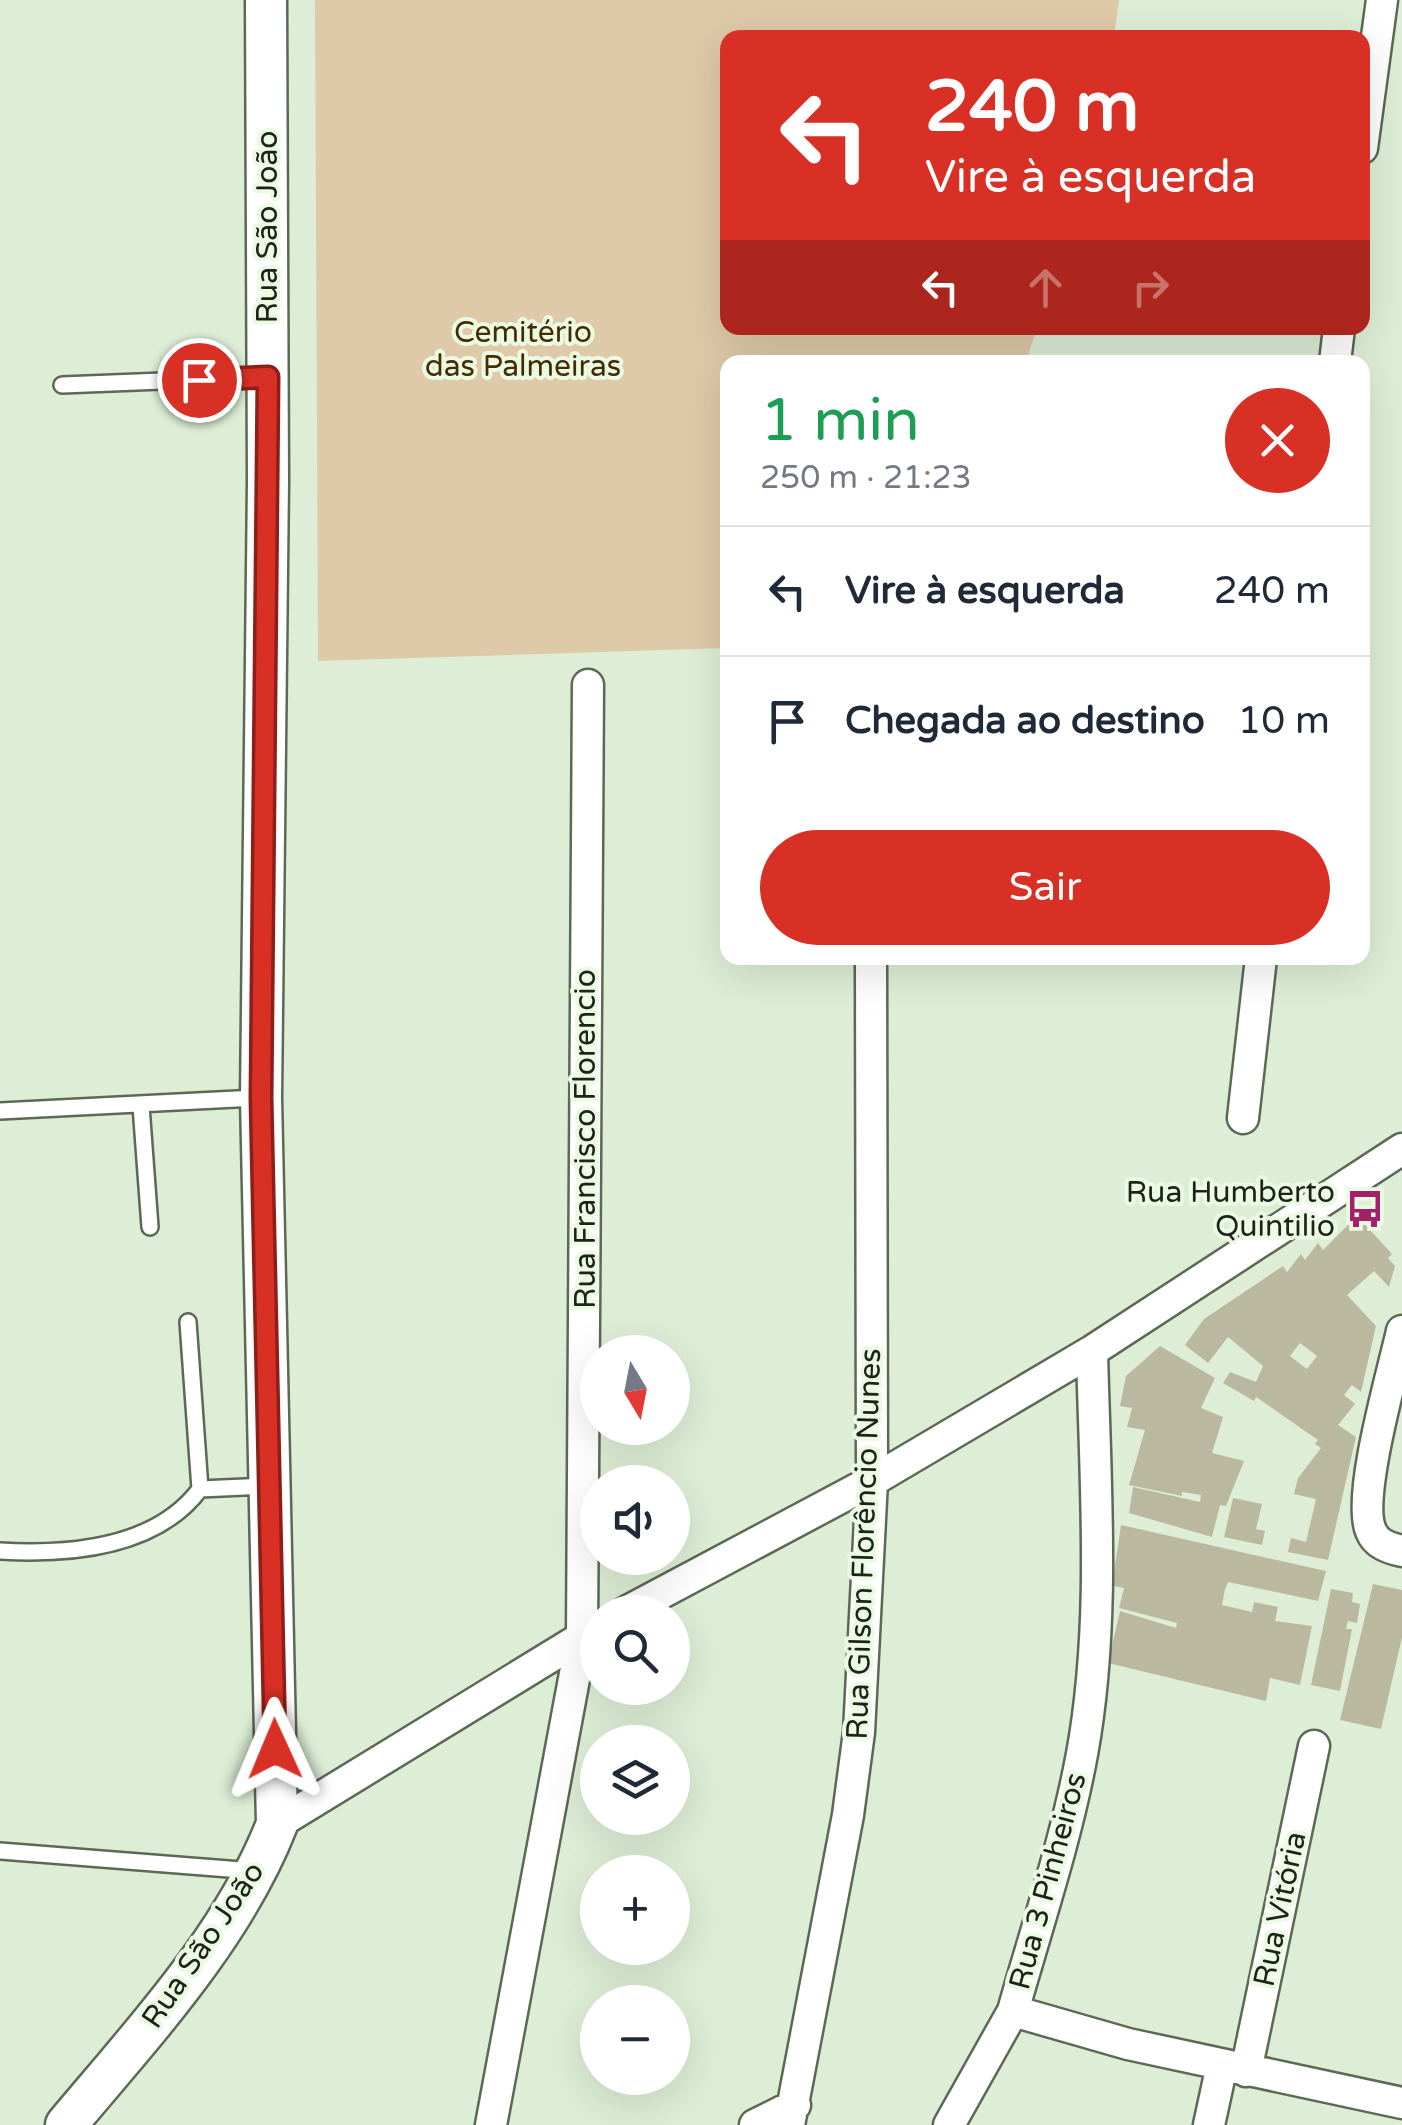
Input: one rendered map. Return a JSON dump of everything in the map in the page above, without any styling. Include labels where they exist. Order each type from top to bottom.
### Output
[{"type":"street","name":"Rua São João","points":[[66,2125],[159,2013],[258,1872],[276,1824],[261,1098],[268,377],[266,0]]},
{"type":"street","points":[[1370,89],[1382,0]]},
{"type":"street","name":"Rua Francisco Florencio","points":[[588,685],[590,1595]]},
{"type":"street","name":"Rua Gilson Florêncio Nunes","points":[[792,2115],[856,1749],[872,1481],[871,965]]},
{"type":"street","points":[[1243,1118],[1260,965]]},
{"type":"street","points":[[658,1595],[872,1481],[1092,1351],[1402,1149]]},
{"type":"street","points":[[1402,1331],[1366,1500],[1372,1535],[1384,1546],[1402,1551]]},
{"type":"street","name":"Rua 3 Pinheiros","points":[[1092,1351],[1096,1549],[1092,1670],[1082,1753],[1013,2011],[1234,2068],[1402,2103]]},
{"type":"street","points":[[276,1824],[580,1638]]},
{"type":"street","name":"Rua Francisco Florencio","points":[[490,2125],[580,1681]]},
{"type":"street","name":"Rua Vitória","points":[[1209,2125],[1234,2068],[1314,1746]]},
{"type":"street","points":[[949,2125],[1013,2011]]},
{"type":"street","points":[[755,2125],[792,2115]]},
{"type":"lane","points":[[62,385],[268,377]]},
{"type":"lane","points":[[0,1110],[261,1098]]},
{"type":"lane","points":[[142,1106],[150,1228]]},
{"type":"lane","points":[[188,1322],[200,1489]]},
{"type":"lane","points":[[0,1551],[38,1554],[140,1534],[169,1521],[200,1489],[270,1486]]},
{"type":"lane","points":[[0,1852],[258,1872]]},
{"type":"green space","name":"Cemitério das Palmeiras","points":[[315,0],[1119,0],[1115,30],[720,30],[720,335],[1035,335],[1028,355],[720,355],[720,648],[318,661]]},
{"type":"building","points":[[1357,1216],[1392,1254],[1388,1258],[1395,1266],[1389,1287],[1374,1271],[1347,1295],[1376,1326],[1361,1392],[1352,1385],[1344,1395],[1355,1404],[1338,1425],[1356,1437],[1328,1560],[1288,1552],[1291,1538],[1306,1542],[1316,1499],[1294,1494],[1298,1478],[1321,1448],[1315,1444],[1318,1440],[1256,1397],[1254,1401],[1223,1383],[1230,1372],[1256,1382],[1263,1366],[1228,1337],[1208,1363],[1185,1345],[1204,1319],[1283,1266],[1287,1272],[1301,1254],[1305,1260],[1318,1243],[1323,1250]],"holes":[[[1300,1343],[1317,1356],[1307,1369],[1290,1356]]]},
{"type":"building","points":[[1160,1346],[1215,1378],[1201,1408],[1223,1417],[1212,1453],[1244,1461],[1226,1506],[1220,1505],[1212,1537],[1129,1513],[1133,1487],[1200,1502],[1201,1495],[1182,1492],[1182,1496],[1129,1485],[1145,1430],[1127,1427],[1132,1408],[1120,1406],[1126,1376]]},
{"type":"building","points":[[1233,1498],[1262,1504],[1256,1529],[1265,1531],[1262,1545],[1224,1537]]},
{"type":"building","points":[[1121,1525],[1326,1571],[1318,1601],[1228,1582],[1225,1589],[1222,1605],[1252,1612],[1254,1602],[1278,1607],[1275,1621],[1312,1626],[1300,1685],[1270,1678],[1266,1701],[1108,1663],[1120,1611],[1176,1628],[1177,1623],[1119,1608],[1124,1588],[1112,1586]]},
{"type":"building","points":[[1373,1584],[1402,1590],[1402,1637],[1381,1729],[1340,1720]]},
{"type":"building","points":[[1331,1589],[1353,1593],[1352,1602],[1360,1604],[1357,1623],[1348,1621],[1346,1629],[1352,1629],[1340,1691],[1311,1685]]},
{"type":"place","name":"Rua Humberto Quintilio","points":[[1365,1209]]},
{"type":"route","points":[[199,380],[268,377],[261,1098],[275,1749]]}]
